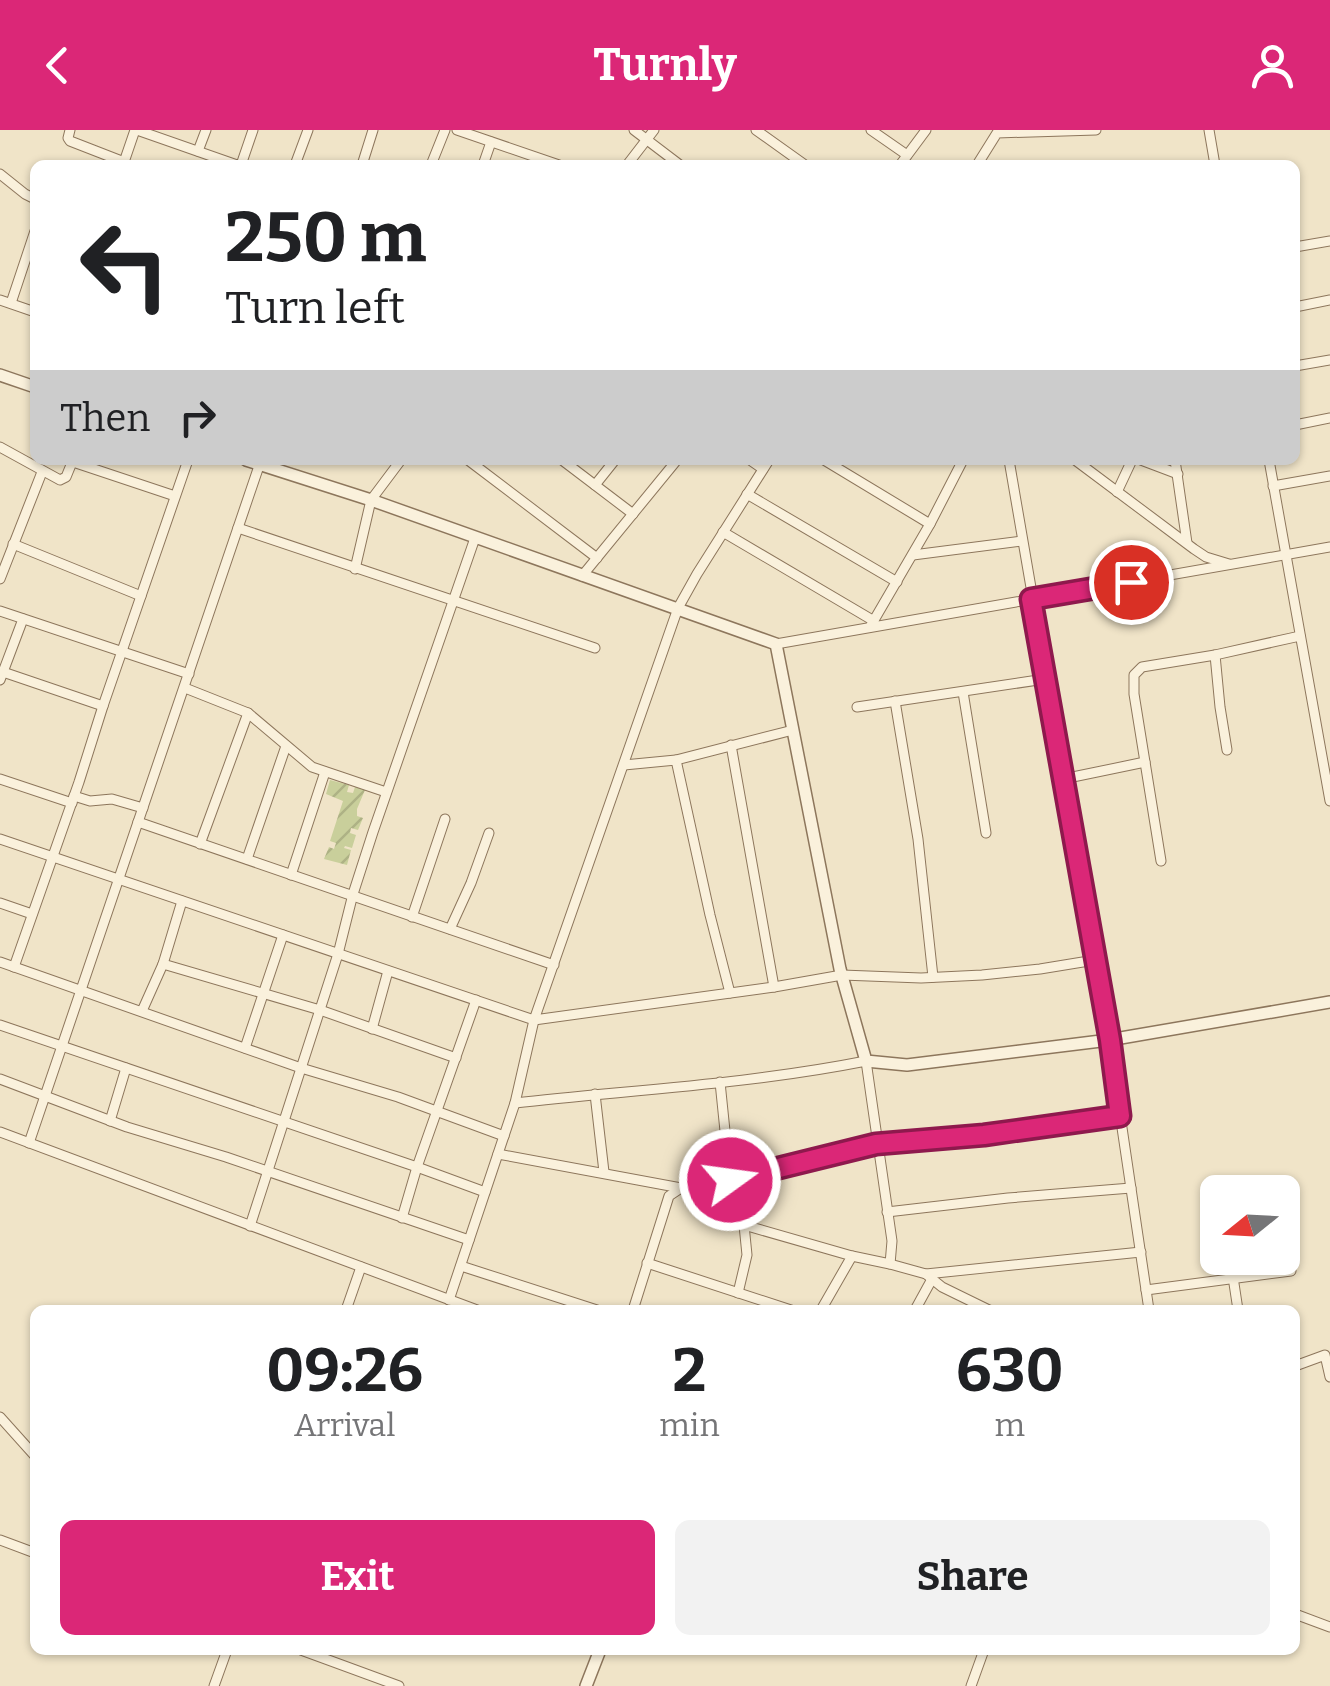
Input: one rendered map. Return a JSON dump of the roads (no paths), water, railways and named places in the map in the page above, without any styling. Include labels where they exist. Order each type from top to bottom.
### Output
[{"type":"street","points":[[70,130],[70,142],[116,160]]},
{"type":"street","points":[[125,160],[136,130],[224,160]]},
{"type":"street","points":[[198,151],[206,130]]},
{"type":"street","points":[[241,160],[254,130]]},
{"type":"street","points":[[297,160],[308,130]]},
{"type":"street","points":[[364,160],[373,130]]},
{"type":"street","points":[[434,160],[444,130]]},
{"type":"street","points":[[457,130],[532,160]]},
{"type":"street","points":[[634,130],[673,160]]},
{"type":"street","points":[[631,160],[654,130]]},
{"type":"street","points":[[756,130],[798,160]]},
{"type":"street","points":[[871,130],[906,156]]},
{"type":"street","points":[[903,160],[926,130]]},
{"type":"street","points":[[980,160],[996,131],[1096,130]]},
{"type":"street","points":[[1209,130],[1214,160]]},
{"type":"street","points":[[485,160],[491,142]]},
{"type":"street","points":[[0,177],[30,196]]},
{"type":"street","points":[[1300,246],[1330,241]]},
{"type":"street","points":[[30,244],[5,302],[30,310]]},
{"type":"street","points":[[1300,306],[1330,300]]},
{"type":"street","points":[[1300,365],[1330,360]]},
{"type":"street","points":[[0,375],[30,385]]},
{"type":"street","points":[[1300,424],[1330,418]]},
{"type":"street","points":[[0,447],[30,465]]},
{"type":"street","points":[[30,465],[62,480],[71,465]]},
{"type":"street","points":[[85,465],[175,496]]},
{"type":"street","points":[[14,967],[186,465]]},
{"type":"street","points":[[29,1143],[259,465]]},
{"type":"street","points":[[269,465],[776,644],[1330,546]]},
{"type":"street","points":[[356,569],[371,500],[398,465]]},
{"type":"street","points":[[475,465],[597,558]]},
{"type":"street","points":[[569,465],[633,514]]},
{"type":"street","points":[[595,485],[611,465]]},
{"type":"street","points":[[582,576],[673,465]]},
{"type":"street","points":[[449,1300],[504,1136],[534,1020],[678,608],[765,465]]},
{"type":"street","points":[[832,465],[930,524]]},
{"type":"street","points":[[872,624],[930,524],[958,465]]},
{"type":"street","points":[[1009,465],[1110,1040],[1148,1305]]},
{"type":"street","points":[[1082,465],[1206,557],[1231,565]]},
{"type":"street","points":[[1118,492],[1130,465]]},
{"type":"street","points":[[1154,465],[1178,474]]},
{"type":"street","points":[[1176,465],[1187,543]]},
{"type":"street","points":[[1270,465],[1330,801]]},
{"type":"street","points":[[0,579],[42,472]]},
{"type":"street","points":[[1273,486],[1330,476]]},
{"type":"street","points":[[747,494],[897,582]]},
{"type":"street","points":[[238,528],[595,648]]},
{"type":"street","points":[[724,532],[872,624]]},
{"type":"street","points":[[250,1226],[386,792],[475,538]]},
{"type":"street","points":[[913,555],[1022,541]]},
{"type":"street","points":[[13,544],[141,596]]},
{"type":"street","points":[[0,612],[189,674]]},
{"type":"street","points":[[23,619],[2,676],[103,706]]},
{"type":"street","points":[[1161,861],[1134,675],[1142,667],[1300,636]]},
{"type":"street","points":[[776,644],[842,975],[866,1061],[892,1241],[890,1264]]},
{"type":"street","points":[[1215,655],[1227,750]]},
{"type":"street","points":[[857,707],[1046,679]]},
{"type":"street","points":[[185,688],[248,712],[304,762],[386,792]]},
{"type":"street","points":[[962,692],[986,833]]},
{"type":"street","points":[[895,701],[918,840],[934,977]]},
{"type":"street","points":[[200,844],[248,712]]},
{"type":"street","points":[[624,764],[676,760],[793,730]]},
{"type":"street","points":[[1318,738],[1330,735]]},
{"type":"street","points":[[731,744],[774,987]]},
{"type":"street","points":[[247,859],[286,746]]},
{"type":"street","points":[[676,760],[730,993]]},
{"type":"street","points":[[1063,779],[1144,762]]},
{"type":"street","points":[[292,875],[325,772]]},
{"type":"street","points":[[0,780],[73,800],[112,800],[143,808]]},
{"type":"street","points":[[412,917],[445,819]]},
{"type":"street","points":[[138,822],[554,964]]},
{"type":"street","points":[[450,929],[489,833]]},
{"type":"street","points":[[0,839],[534,1020],[842,975],[934,977],[1040,969],[1095,960]]},
{"type":"street","points":[[142,1011],[164,964],[182,901]]},
{"type":"street","points":[[0,903],[32,914]]},
{"type":"street","points":[[245,1048],[283,936]]},
{"type":"street","points":[[0,962],[504,1136]]},
{"type":"street","points":[[164,964],[320,1010],[456,1058]]},
{"type":"street","points":[[372,1029],[388,971]]},
{"type":"street","points":[[402,1218],[476,1000]]},
{"type":"street","points":[[514,1103],[815,1071],[866,1061],[907,1065],[1110,1040],[1330,1002]]},
{"type":"street","points":[[0,1024],[485,1192]]},
{"type":"street","points":[[110,1121],[126,1068]]},
{"type":"street","points":[[0,1079],[110,1121],[469,1240]]},
{"type":"street","points":[[720,1082],[730,1180],[744,1225],[748,1255],[738,1293]]},
{"type":"street","points":[[596,1094],[604,1172]]},
{"type":"street","points":[[498,1154],[681,1188],[876,1144],[984,1135],[1120,1116]]},
{"type":"street","points":[[0,1132],[463,1305]]},
{"type":"street","points":[[634,1305],[669,1196],[681,1188]]},
{"type":"street","points":[[887,1212],[1131,1188]]},
{"type":"street","points":[[744,1225],[929,1276],[979,1305]]},
{"type":"street","points":[[929,1276],[1141,1252]]},
{"type":"street","points":[[824,1305],[852,1256]]},
{"type":"street","points":[[648,1263],[775,1305]]},
{"type":"street","points":[[461,1266],[581,1305]]},
{"type":"street","points":[[348,1305],[361,1267]]},
{"type":"street","points":[[1146,1290],[1252,1275]]},
{"type":"street","points":[[917,1305],[929,1276]]},
{"type":"street","points":[[1233,1277],[1237,1305]]},
{"type":"street","points":[[1300,1364],[1327,1354],[1330,1377]]},
{"type":"street","points":[[0,1417],[30,1450]]},
{"type":"street","points":[[0,1540],[30,1551]]},
{"type":"street","points":[[1300,1616],[1330,1627]]},
{"type":"street","points":[[214,1686],[225,1655]]},
{"type":"street","points":[[315,1655],[399,1686]]},
{"type":"street","points":[[586,1686],[598,1655]]},
{"type":"street","points":[[971,1686],[982,1655]]}]
